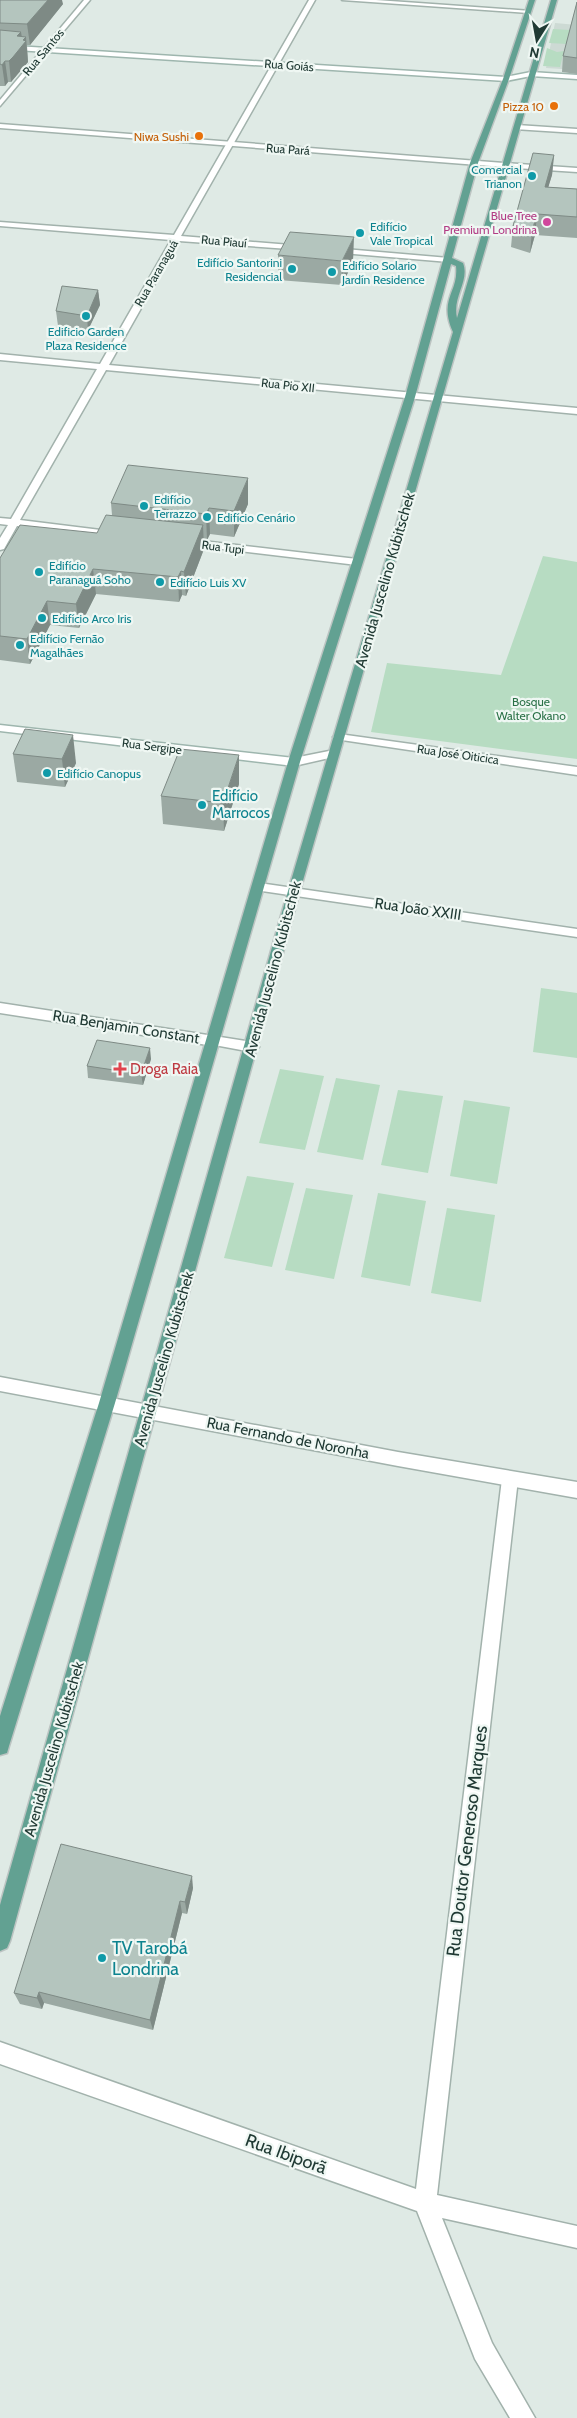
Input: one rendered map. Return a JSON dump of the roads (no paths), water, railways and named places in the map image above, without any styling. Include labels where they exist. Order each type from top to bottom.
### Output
[{"type":"main road","name":"Avenida Juscelino Kubitschek","points":[[0,1746],[107,1403],[294,762],[410,397],[474,163],[506,79],[532,0]]},
{"type":"main road","name":"Avenida Juscelino Kubitschek","points":[[0,1941],[252,1047],[294,891],[504,165],[554,0]]},
{"type":"main road","points":[[449,260],[460,265],[461,274],[450,307],[456,332]]},
{"type":"street","name":"Rua Santos","points":[[0,104],[87,0]]},
{"type":"street","name":"Rua Paranaguá","points":[[0,547],[312,0]]},
{"type":"street","points":[[345,0],[528,11]]},
{"type":"street","name":"Rua Goiás","points":[[0,47],[506,79],[577,78]]},
{"type":"street","name":"Rua Goiás","points":[[530,78],[577,85]]},
{"type":"street","name":"Rua Pará","points":[[0,126],[577,170]]},
{"type":"street","points":[[517,127],[577,131]]},
{"type":"street","name":"Rua Piauí","points":[[0,224],[313,248]]},
{"type":"street","points":[[322,249],[449,260]]},
{"type":"street","name":"Rua Pio XII","points":[[0,357],[410,397],[577,411]]},
{"type":"street","points":[[0,521],[132,536]]},
{"type":"street","name":"Rua Tupi","points":[[171,541],[357,562]]},
{"type":"street","name":"Rua Sergipe","points":[[0,728],[294,762],[334,754]]},
{"type":"street","name":"Rua José Oiticica","points":[[339,737],[577,771]]},
{"type":"street","name":"Rua João XXIII","points":[[259,887],[577,933]]},
{"type":"street","name":"Rua Benjamin Constant","points":[[0,1008],[252,1047]]},
{"type":"street","name":"Rua Fernando de Noronha","points":[[0,1384],[577,1490]]},
{"type":"street","name":"Rua Doutor Generoso Marques","points":[[425,2204],[510,1478]]},
{"type":"street","name":"Rua Ibiporã","points":[[0,2053],[425,2204],[577,2237]]},
{"type":"street","points":[[425,2204],[483,2351],[523,2418]]},
{"type":"place","name":"Pizza 10","points":[[554,106]]},
{"type":"place","name":"Niwa Sushi","points":[[199,136]]},
{"type":"place","name":"Comercial Trianon","points":[[532,176]]},
{"type":"place","name":"Blue Tree Premium Londrina","points":[[547,222]]},
{"type":"place","name":"Edifício Vale Tropical","points":[[360,233]]},
{"type":"place","name":"Edifício Santorini Residencial","points":[[292,269]]},
{"type":"place","name":"Edifício Solario Jardín Residence","points":[[332,272]]},
{"type":"place","name":"Edificio Garden Plaza Residence","points":[[86,316]]},
{"type":"place","name":"Edifício Terrazzo","points":[[144,506]]},
{"type":"place","name":"Edifício Cenário","points":[[207,517]]},
{"type":"place","name":"Edifício Paranaguá Soho","points":[[39,572]]},
{"type":"place","name":"Edifício Luis XV","points":[[160,582]]},
{"type":"place","name":"Edifício Arco Iris","points":[[42,618]]},
{"type":"place","name":"Edifício Fernão Magalhães","points":[[20,645]]},
{"type":"place","name":"Edifício Canopus","points":[[47,773]]},
{"type":"place","name":"Edifício Marrocos","points":[[202,805]]},
{"type":"place","name":"Droga Raia","points":[[120,1069]]},
{"type":"place","name":"TV Tarobá Londrina","points":[[102,1958]]},
{"type":"park label","name":"Bosque Walter Okano","points":[[531,708]]}]
